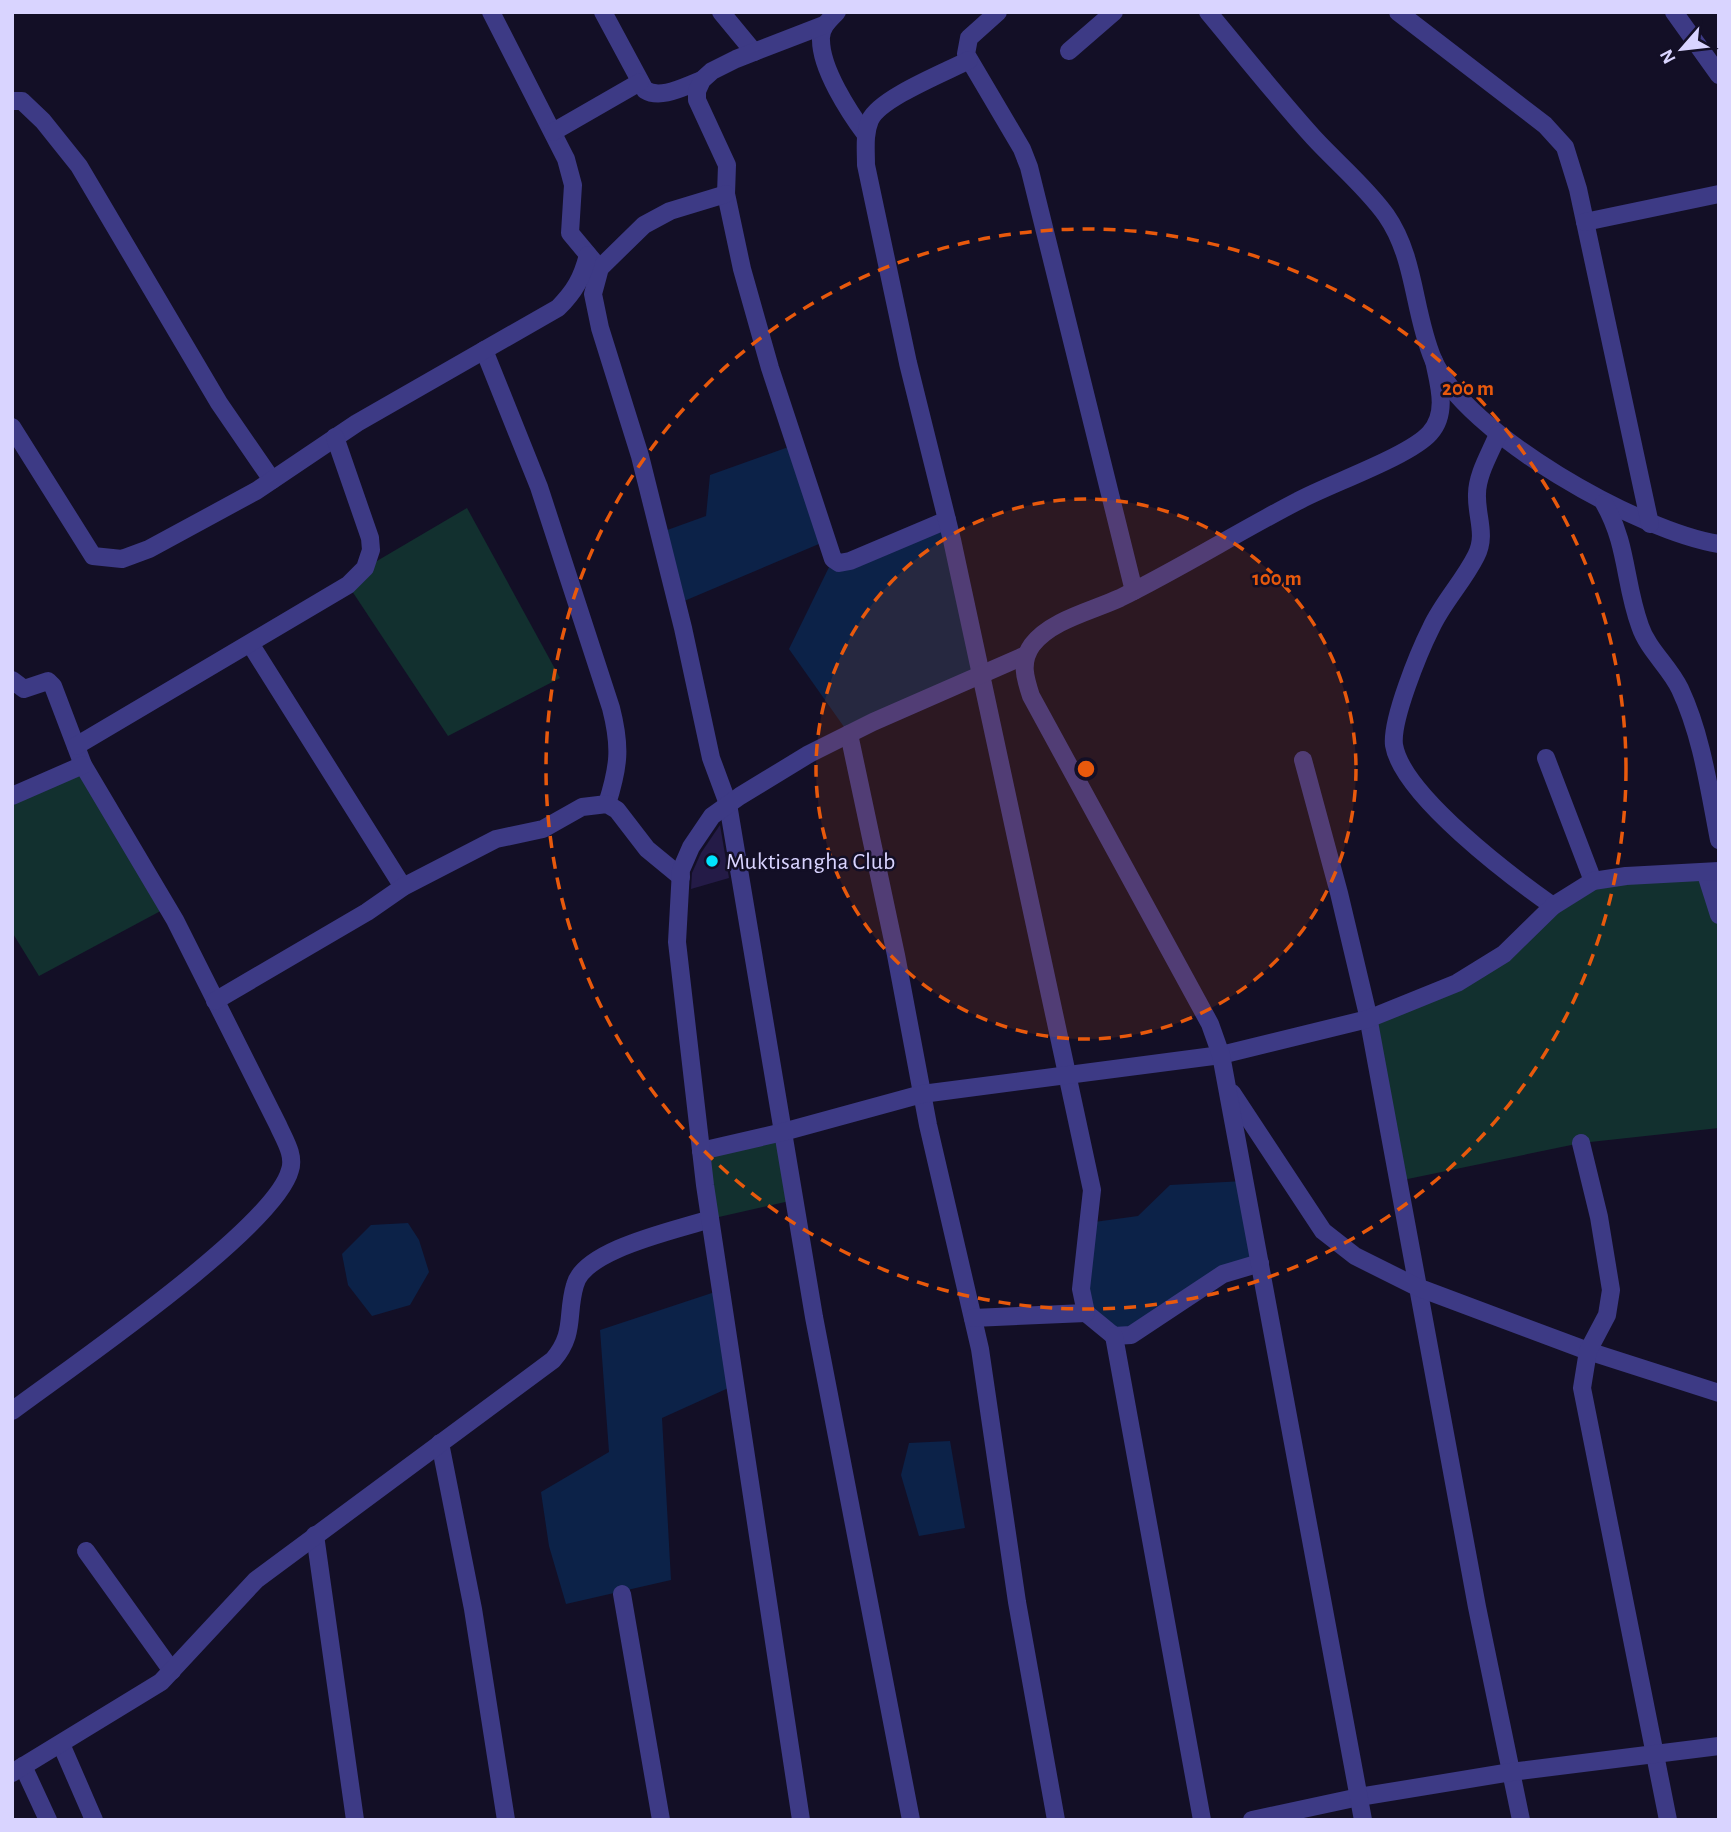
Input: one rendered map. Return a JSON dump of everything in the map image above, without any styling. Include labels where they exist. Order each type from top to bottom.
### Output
[{"type":"street","points":[[491,12],[570,170],[573,185],[570,233],[594,261],[593,293],[600,328],[640,456],[683,628],[711,758],[728,804],[814,1317],[911,1820]]},
{"type":"street","points":[[603,12],[639,82],[652,94],[702,80],[712,71],[831,19]]},
{"type":"street","points":[[721,12],[754,52]]},
{"type":"street","points":[[998,12],[969,38],[965,45],[969,60],[1029,167],[1134,590]]},
{"type":"street","points":[[1069,51],[1114,12]]},
{"type":"street","points":[[801,1820],[701,1151],[677,942],[681,877],[691,847],[712,816],[809,754],[1026,655],[1044,632],[1198,559],[1298,500],[1414,446],[1431,432],[1440,415],[1441,396],[1434,362],[1423,331],[1410,264],[1402,242],[1385,213],[1312,136],[1208,12]]},
{"type":"street","points":[[1398,12],[1558,137],[1570,163],[1585,222],[1650,524]]},
{"type":"street","points":[[1674,12],[1719,75]]},
{"type":"street","points":[[831,19],[820,38],[824,55],[850,114],[866,135]]},
{"type":"street","points":[[969,60],[884,105],[870,118],[866,135],[866,164],[908,363],[947,520],[1091,1190],[1082,1289],[1086,1312],[1114,1336],[1202,1820]]},
{"type":"street","points":[[702,80],[698,100],[727,165],[726,194],[742,269],[770,368],[833,559],[839,563],[850,561],[947,520]]},
{"type":"street","points":[[553,132],[639,82]]},
{"type":"street","points":[[12,100],[22,101],[43,121],[79,166],[219,403],[272,480]]},
{"type":"street","points":[[12,427],[93,556],[122,559],[149,549],[272,480],[335,437],[558,307],[573,293],[594,261],[656,218],[726,194]]},
{"type":"street","points":[[1585,222],[1719,194]]},
{"type":"street","points":[[484,350],[539,487],[611,708],[618,738],[618,768],[607,804]]},
{"type":"street","points":[[1434,362],[1451,390],[1470,411],[1498,434],[1604,503],[1671,533],[1719,544]]},
{"type":"street","points":[[1498,434],[1476,491],[1482,528],[1481,544],[1443,604],[1420,652],[1402,705],[1394,746],[1413,780],[1455,829],[1510,876],[1553,906]]},
{"type":"street","points":[[76,746],[251,645],[348,585],[365,568],[370,538],[335,437]]},
{"type":"street","points":[[1604,503],[1622,539],[1629,588],[1648,646],[1678,686],[1695,723],[1719,840]]},
{"type":"street","points":[[251,645],[403,887]]},
{"type":"street","points":[[1026,655],[1026,679],[1031,696],[1210,1024],[1221,1055],[1363,1820]]},
{"type":"street","points":[[12,680],[24,689],[48,681],[53,686],[83,765],[175,920],[291,1154],[291,1168],[285,1184],[255,1221],[212,1258],[12,1410]]},
{"type":"street","points":[[849,734],[897,955],[922,1094],[973,1318],[1017,1602],[1056,1820]]},
{"type":"street","points":[[1546,758],[1593,881]]},
{"type":"street","points":[[1303,760],[1339,893],[1368,1019],[1417,1287],[1521,1820]]},
{"type":"street","points":[[12,796],[83,765]]},
{"type":"street","points":[[215,1000],[367,912],[403,887],[496,839],[542,829],[582,807],[607,804],[617,810],[662,864],[681,877]]},
{"type":"street","points":[[701,1151],[922,1094],[1221,1055],[1368,1019],[1433,994],[1492,962],[1504,954],[1553,906],[1593,881],[1626,876],[1712,873],[1719,915]]},
{"type":"street","points":[[1226,1083],[1323,1231],[1355,1256],[1417,1287],[1588,1351],[1719,1393]]},
{"type":"street","points":[[1581,1143],[1599,1217],[1611,1290],[1607,1315],[1588,1351],[1582,1388],[1587,1424],[1668,1820]]},
{"type":"street","points":[[48,1820],[18,1770],[132,1702],[172,1671],[257,1580],[558,1354],[568,1337],[572,1295],[583,1269],[616,1250],[710,1219]]},
{"type":"street","points":[[1114,1336],[1130,1335],[1223,1274],[1260,1263]]},
{"type":"street","points":[[973,1318],[1086,1312]]},
{"type":"street","points":[[440,1443],[473,1609],[506,1820]]},
{"type":"street","points":[[314,1535],[355,1820]]},
{"type":"street","points":[[86,1551],[172,1671]]},
{"type":"street","points":[[622,1594],[661,1820]]},
{"type":"street","points":[[61,1744],[94,1820]]},
{"type":"street","points":[[1252,1820],[1359,1797],[1511,1772],[1656,1756],[1719,1746]]},
{"type":"green space","points":[[467,508],[560,678],[448,736],[348,585],[365,568]]},
{"type":"green space","points":[[83,765],[168,907],[39,976],[12,932],[12,796]]},
{"type":"green space","points":[[1706,874],[1719,915],[1719,1128],[1581,1143],[1398,1181],[1368,1019],[1457,983],[1593,881]]},
{"type":"green space","points":[[783,1132],[794,1200],[710,1219],[701,1151]]},
{"type":"water","points":[[794,445],[826,541],[677,604],[659,533],[706,516],[710,475]]},
{"type":"water","points":[[947,520],[979,676],[849,734],[789,649],[833,559]]},
{"type":"water","points":[[1244,1181],[1260,1263],[1131,1335],[1097,1325],[1081,1289],[1087,1223],[1138,1216],[1170,1185]]},
{"type":"water","points":[[408,1223],[419,1240],[429,1272],[410,1305],[372,1316],[348,1285],[342,1254],[371,1225]]},
{"type":"water","points":[[721,1290],[735,1385],[662,1418],[671,1580],[566,1604],[549,1546],[541,1492],[609,1452],[600,1330]]},
{"type":"water","points":[[950,1441],[965,1528],[919,1536],[901,1475],[909,1443]]},
{"type":"building","points":[[720,825],[729,878],[691,889],[692,873],[701,853]]},
{"type":"place","name":"Muktisangha Club","points":[[712,861]]}]
